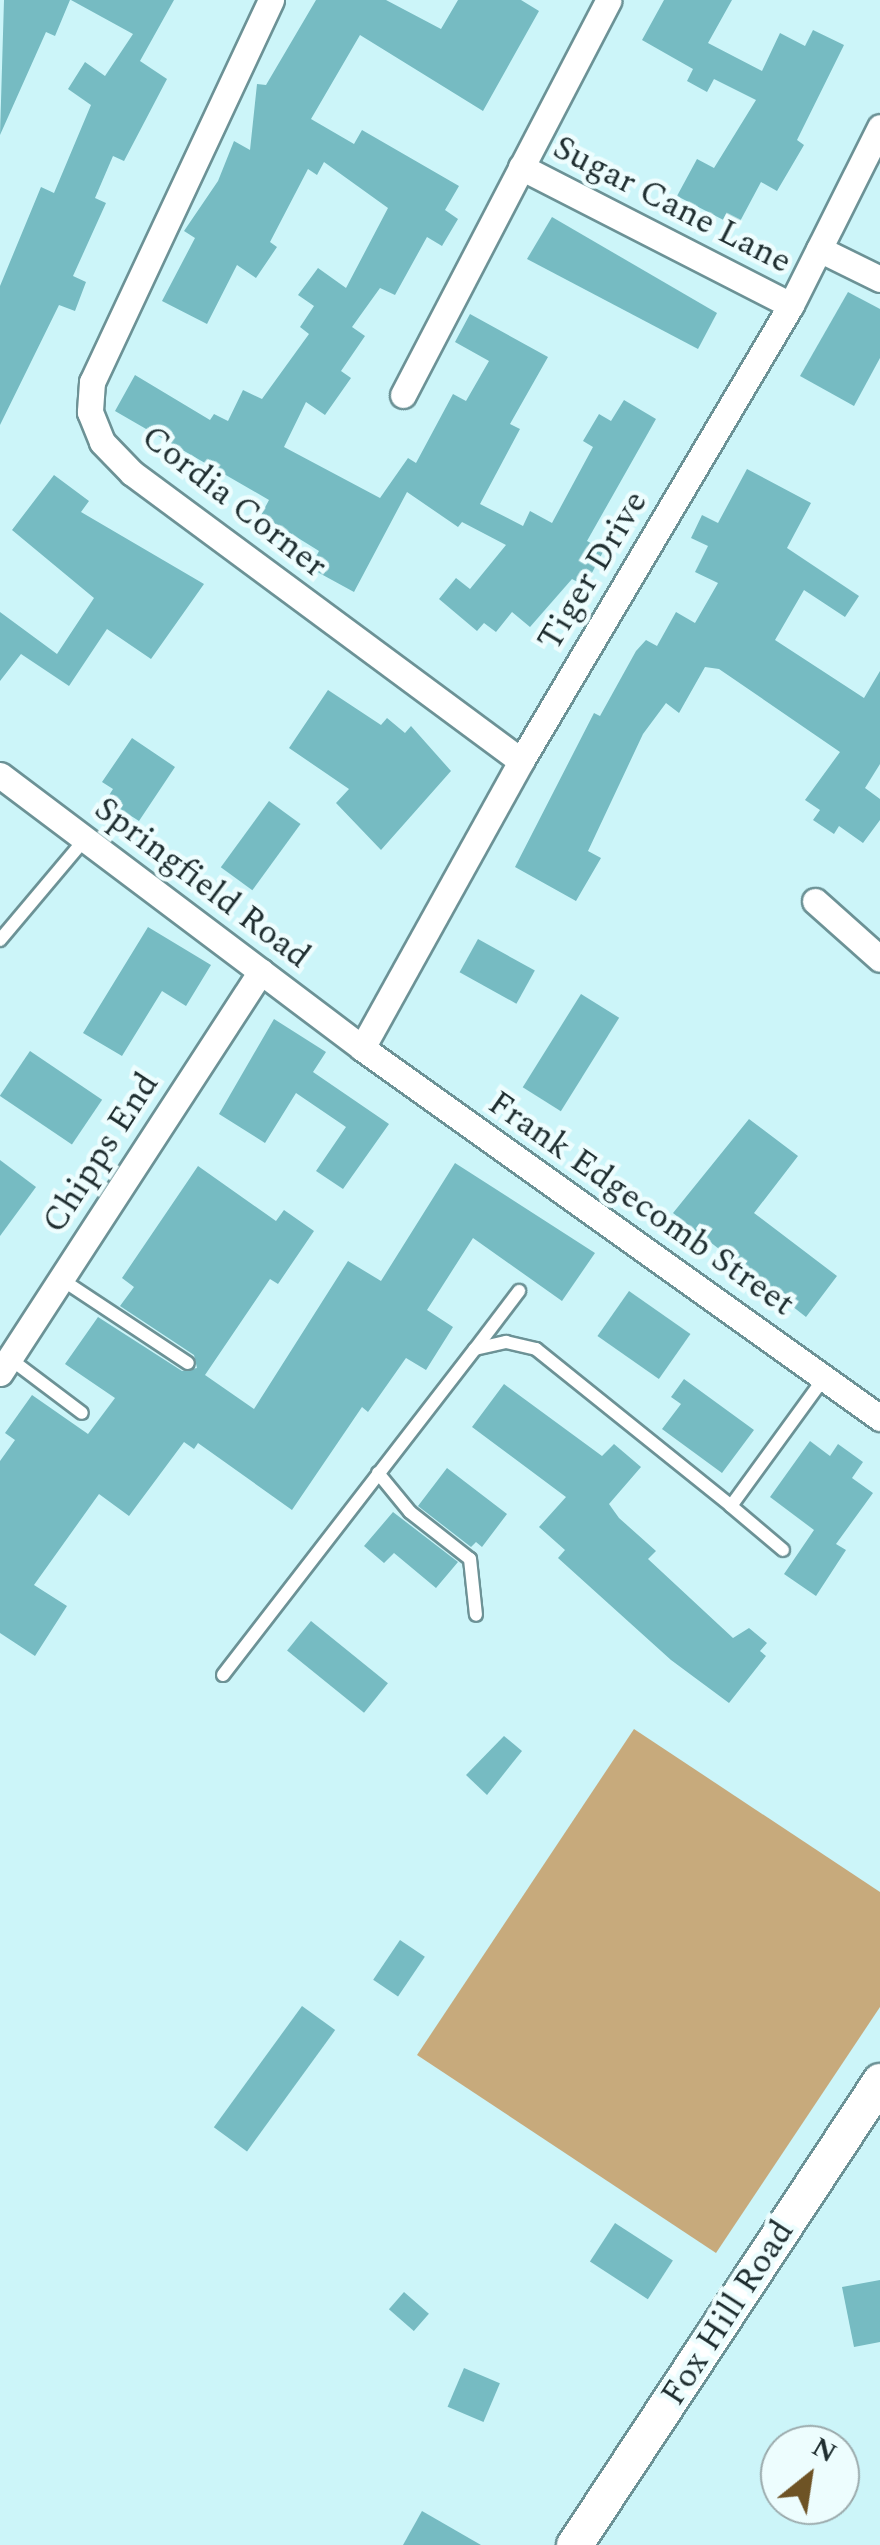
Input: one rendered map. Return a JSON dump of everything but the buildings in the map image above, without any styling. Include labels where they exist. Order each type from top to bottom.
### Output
[{"type":"main road","name":"Fox Hill Road","points":[[574,2545],[880,2081]]},
{"type":"street","name":"Cordia Corner","points":[[271,0],[92,382],[90,412],[102,442],[132,473],[520,762]]},
{"type":"street","points":[[403,395],[609,0]]},
{"type":"street","name":"Tiger Drive","points":[[362,1048],[520,762],[790,305],[880,127]]},
{"type":"street","name":"Sugar Cane Lane","points":[[521,168],[790,305]]},
{"type":"street","points":[[819,248],[880,279]]},
{"type":"street","name":"Springfield Road","points":[[0,775],[362,1048]]},
{"type":"street","points":[[816,901],[880,960]]},
{"type":"street","name":"Chipps End","points":[[5,1366],[261,970]]},
{"type":"street","name":"Frank Edgecomb Street","points":[[362,1048],[880,1418]]},
{"type":"lane","points":[[0,940],[85,838]]},
{"type":"lane","points":[[61,1279],[188,1363]]},
{"type":"lane","points":[[223,1674],[519,1290]]},
{"type":"lane","points":[[475,1349],[506,1342],[536,1349],[784,1550]]},
{"type":"lane","points":[[5,1366],[82,1412]]},
{"type":"lane","points":[[731,1506],[824,1378]]},
{"type":"lane","points":[[378,1473],[410,1512],[470,1559],[476,1615]]},
{"type":"shaded area","points":[[634,1729],[880,1892],[880,2007],[716,2253],[417,2055]]}]
